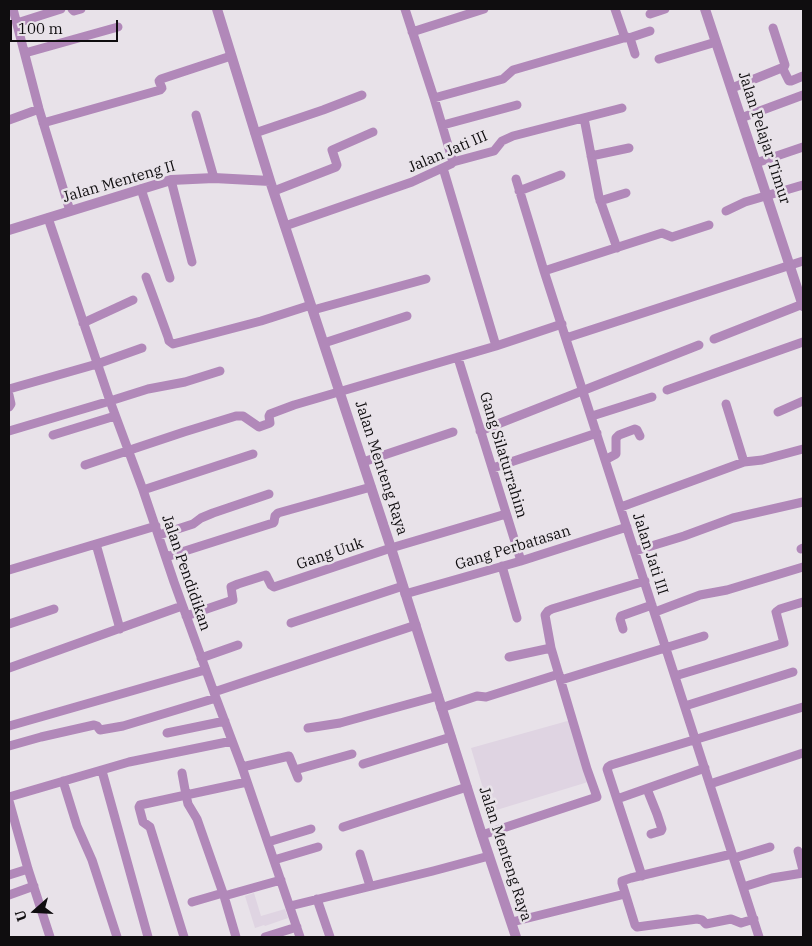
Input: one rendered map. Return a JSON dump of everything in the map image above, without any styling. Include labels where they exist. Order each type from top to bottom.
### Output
[{"type":"street","points":[[18,24],[61,9]]},
{"type":"street","points":[[72,9],[74,11],[81,9]]},
{"type":"street","name":"Jalan Menteng Raya","points":[[216,9],[516,937]]},
{"type":"street","points":[[405,9],[453,162]]},
{"type":"street","points":[[412,32],[484,9]]},
{"type":"street","points":[[616,9],[635,54]]},
{"type":"street","points":[[650,14],[665,9]]},
{"type":"street","name":"Jalan Pelajar Timur","points":[[705,9],[803,305]]},
{"type":"street","points":[[12,12],[18,24],[39,109],[70,211]]},
{"type":"street","points":[[25,53],[118,27]]},
{"type":"street","points":[[773,28],[785,65],[783,69],[789,81],[803,76]]},
{"type":"street","points":[[434,98],[503,80],[513,70],[650,31]]},
{"type":"street","points":[[659,59],[716,42]]},
{"type":"street","points":[[43,123],[160,90],[162,89],[159,81],[161,79],[231,56]]},
{"type":"street","points":[[732,88],[783,69]]},
{"type":"street","points":[[255,133],[362,95]]},
{"type":"street","points":[[742,118],[803,95]]},
{"type":"street","points":[[443,126],[517,105]]},
{"type":"street","name":"Jalan Jati III","points":[[285,226],[412,182],[453,162],[495,150],[502,141],[513,136],[622,108]]},
{"type":"street","points":[[9,120],[39,109]]},
{"type":"street","points":[[196,115],[214,178]]},
{"type":"street","points":[[584,118],[600,201],[616,248]]},
{"type":"street","points":[[272,186],[336,167],[332,150],[373,132]]},
{"type":"street","points":[[756,162],[803,147]]},
{"type":"street","points":[[592,156],[629,148]]},
{"type":"street","points":[[443,168],[496,346]]},
{"type":"street","points":[[519,191],[561,175]]},
{"type":"street","name":"Jalan Menteng II","points":[[9,230],[171,180],[214,178],[272,186]]},
{"type":"street","name":"Jalan Jati III","points":[[516,179],[544,272],[759,937]]},
{"type":"street","points":[[171,180],[192,262]]},
{"type":"street","points":[[726,211],[740,204],[803,185]]},
{"type":"street","points":[[141,189],[170,278]]},
{"type":"street","points":[[600,201],[626,193]]},
{"type":"street","name":"Jalan Pendidikan","points":[[48,218],[115,416],[144,490],[182,606],[242,767],[300,937]]},
{"type":"street","points":[[544,272],[662,233],[672,237],[709,225]]},
{"type":"street","points":[[566,338],[803,261]]},
{"type":"street","points":[[146,277],[169,341],[173,344],[426,279]]},
{"type":"street","points":[[83,323],[133,300]]},
{"type":"street","points":[[714,339],[803,305]]},
{"type":"street","points":[[324,343],[407,316]]},
{"type":"street","points":[[85,465],[239,416],[243,416],[259,428],[270,423],[270,414],[340,391],[458,358],[562,324]]},
{"type":"street","points":[[667,390],[803,342]]},
{"type":"street","points":[[480,431],[699,345]]},
{"type":"street","points":[[9,389],[97,364],[142,348]]},
{"type":"street","name":"Gang Silaturrahim","points":[[458,358],[521,561]]},
{"type":"street","points":[[9,431],[110,400],[185,382],[220,370]]},
{"type":"street","points":[[9,395],[11,405],[9,407]]},
{"type":"street","points":[[592,416],[652,397]]},
{"type":"street","points":[[778,412],[803,401]]},
{"type":"street","points":[[726,404],[744,462]]},
{"type":"street","points":[[53,435],[115,416]]},
{"type":"street","points":[[606,460],[616,454],[616,438],[619,435],[633,428],[638,430],[640,436]]},
{"type":"street","points":[[363,462],[453,432]]},
{"type":"street","points":[[493,468],[597,433]]},
{"type":"street","points":[[621,506],[744,462],[762,460],[803,449]]},
{"type":"street","points":[[144,490],[253,454]]},
{"type":"street","points":[[166,557],[273,523],[278,513],[371,487]]},
{"type":"street","points":[[9,570],[96,544],[193,524],[213,513],[269,494]]},
{"type":"street","points":[[635,551],[733,518],[803,502]]},
{"type":"street","name":"Gang Uuk","points":[[186,616],[233,600],[231,587],[266,575],[271,586],[274,588],[391,548],[506,514]]},
{"type":"street","name":"Gang Perbatasan","points":[[291,623],[404,590],[521,561],[627,527]]},
{"type":"street","points":[[96,544],[120,629]]},
{"type":"street","points":[[502,566],[517,618]]},
{"type":"street","points":[[623,629],[620,616],[654,609],[700,595],[727,590],[803,568]]},
{"type":"street","points":[[482,834],[597,797],[551,648],[545,617],[548,611],[645,581]]},
{"type":"street","points":[[675,676],[784,643],[776,612],[803,602]]},
{"type":"street","points":[[9,668],[182,606]]},
{"type":"street","points":[[9,624],[54,609]]},
{"type":"street","points":[[9,746],[94,725],[100,730],[123,726],[416,625]]},
{"type":"street","points":[[441,708],[477,696],[486,697],[704,636]]},
{"type":"street","points":[[201,658],[238,646]]},
{"type":"street","points":[[509,657],[551,648]]},
{"type":"street","points":[[9,726],[205,670]]},
{"type":"street","points":[[685,706],[793,672]]},
{"type":"street","points":[[308,728],[340,723],[438,696]]},
{"type":"street","points":[[642,876],[608,769],[610,765],[803,707]]},
{"type":"street","points":[[167,733],[225,721]]},
{"type":"street","points":[[362,764],[451,737]]},
{"type":"street","points":[[9,797],[138,760],[232,741]]},
{"type":"street","points":[[710,784],[803,753]]},
{"type":"street","points":[[242,767],[289,756],[297,774],[352,754]]},
{"type":"street","points":[[617,799],[705,768]]},
{"type":"street","points":[[102,771],[148,937]]},
{"type":"street","points":[[182,773],[188,804],[197,819],[224,895],[236,937]]},
{"type":"street","points":[[63,781],[77,826],[92,860],[117,937]]},
{"type":"street","points":[[184,937],[150,827],[143,822],[139,807],[140,805],[247,782]]},
{"type":"street","points":[[343,827],[467,787]]},
{"type":"street","points":[[647,789],[662,829],[651,834]]},
{"type":"street","points":[[9,801],[50,937]]},
{"type":"street","points":[[268,842],[311,829]]},
{"type":"street","points":[[754,920],[741,923],[731,918],[706,924],[702,920],[697,919],[637,927],[622,881],[770,846]]},
{"type":"street","points":[[274,860],[318,847]]},
{"type":"street","points":[[743,887],[803,871],[798,851]]},
{"type":"street","points":[[360,854],[370,886]]},
{"type":"street","points":[[290,906],[490,856]]},
{"type":"street","points":[[9,875],[28,868]]},
{"type":"street","points":[[192,902],[281,880]]},
{"type":"street","points":[[9,895],[34,886]]},
{"type":"street","points":[[512,922],[625,894]]},
{"type":"street","points":[[317,899],[330,937]]},
{"type":"street","points":[[265,937],[297,927]]},
{"type":"shaded area","points":[[571,720],[588,782],[490,812],[471,748]]},
{"type":"shaded area","points":[[254,893],[261,916],[285,909],[288,918],[255,928],[245,896]]}]
